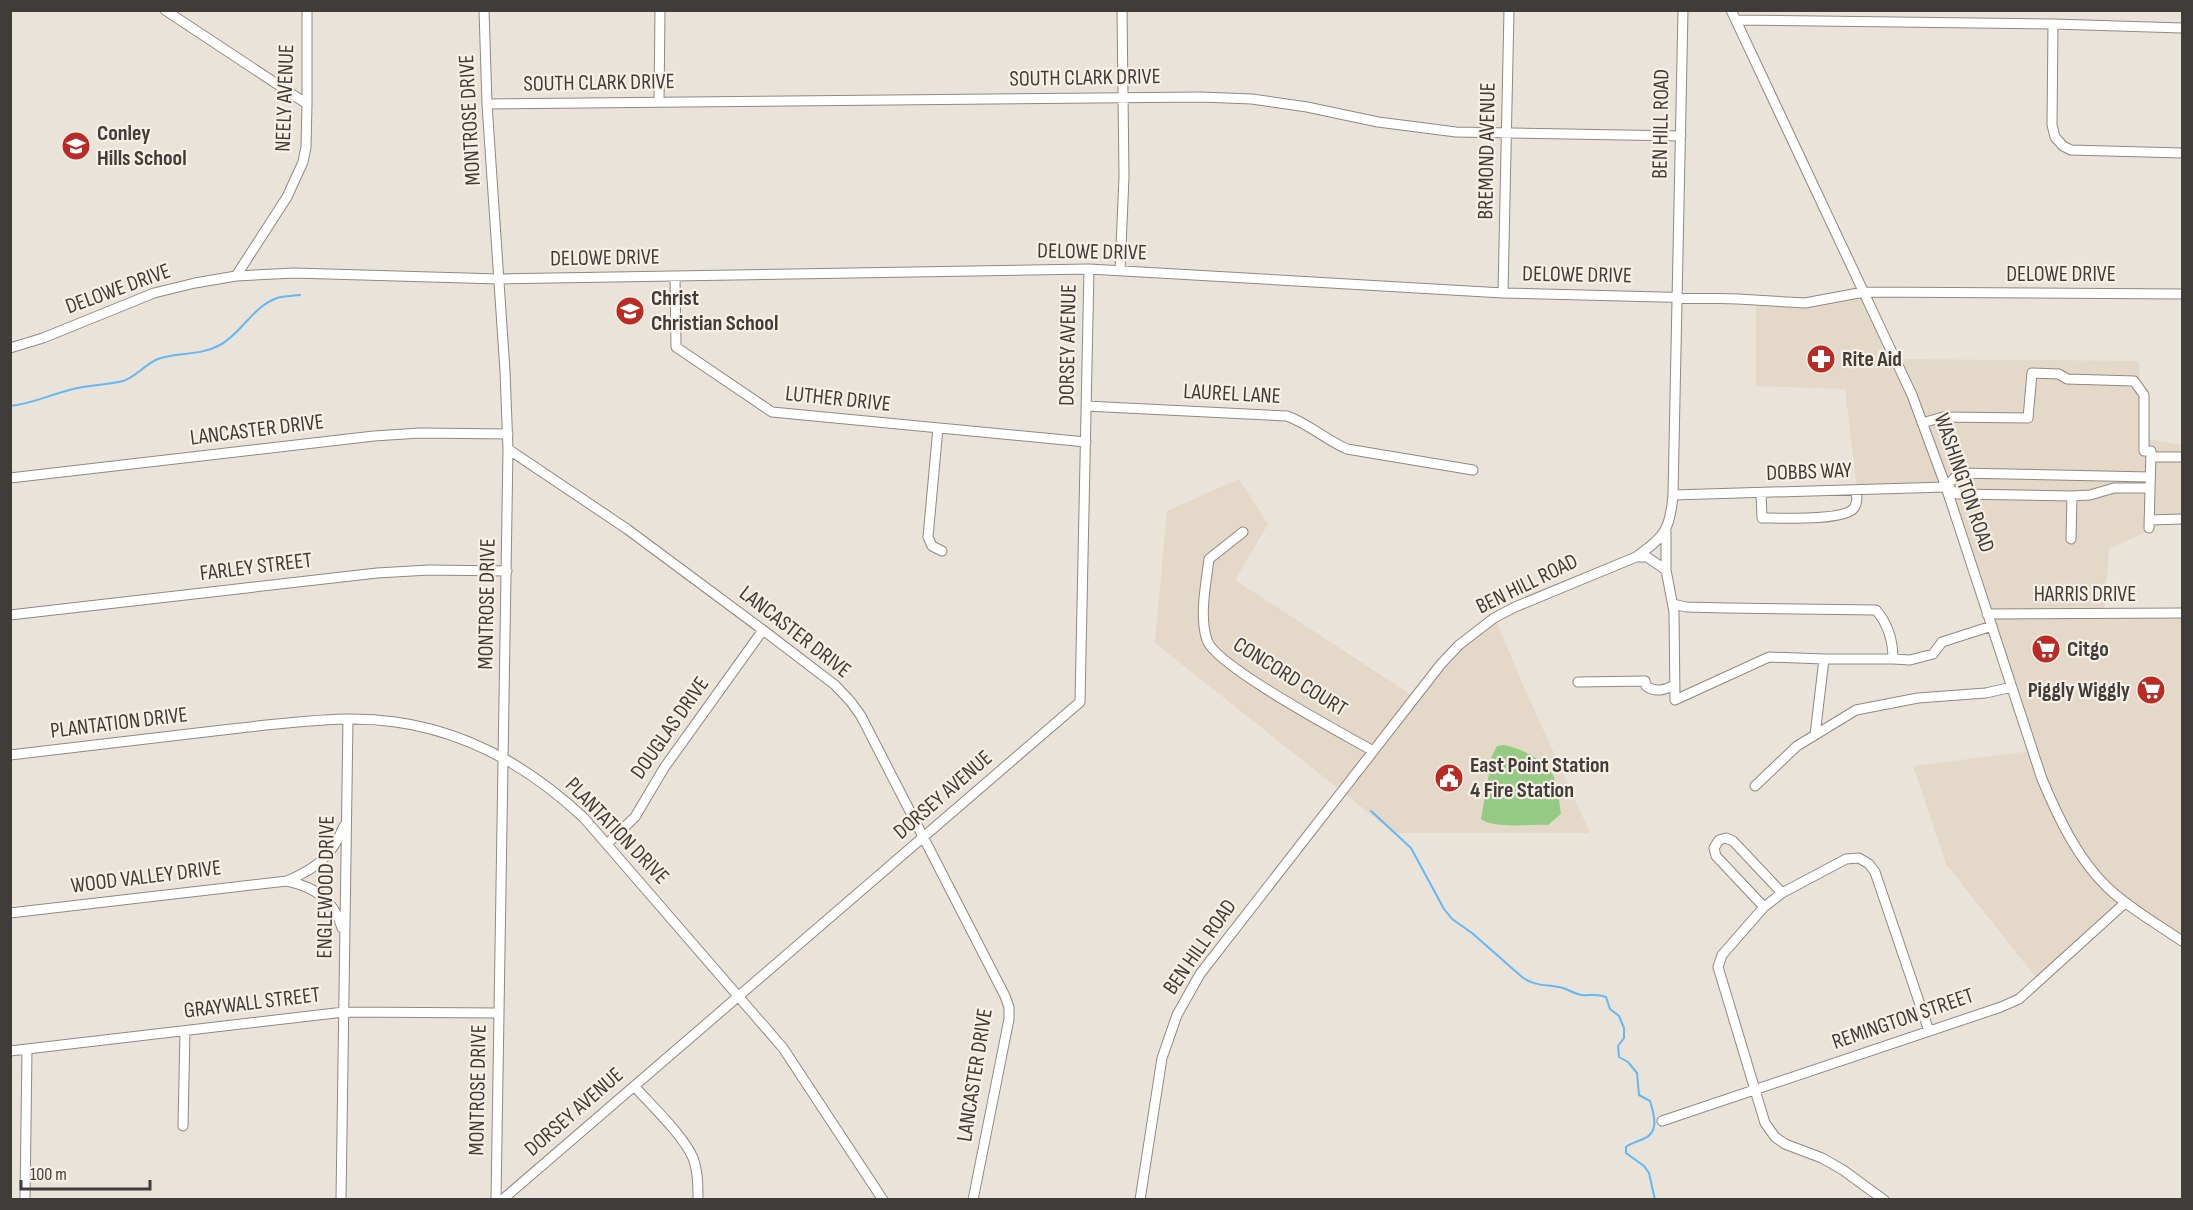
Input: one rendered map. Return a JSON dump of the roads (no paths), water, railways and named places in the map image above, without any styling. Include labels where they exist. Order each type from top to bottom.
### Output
[{"type":"street","points":[[165,10],[307,104]]},
{"type":"street","name":"NEELY AVENUE","points":[[236,276],[288,197],[297,179],[306,147],[308,10]]},
{"type":"street","name":"MONTROSE DRIVE","points":[[484,10],[487,104],[508,434],[496,1200]]},
{"type":"street","points":[[659,102],[660,10]]},
{"type":"street","points":[[1120,270],[1124,177],[1122,10]]},
{"type":"street","name":"BREMOND AVENUE","points":[[1503,293],[1509,10]]},
{"type":"street","name":"BEN HILL ROAD","points":[[1140,1200],[1162,1058],[1177,1015],[1188,994],[1200,974],[1441,664],[1480,628],[1515,607],[1636,557],[1653,545],[1666,531],[1673,495],[1683,10]]},
{"type":"street","name":"WASHINGTON ROAD","points":[[1731,10],[1912,395],[1946,487],[2042,779],[2054,808],[2089,867],[2106,886],[2126,903],[2182,941]]},
{"type":"street","points":[[1736,20],[2182,28]]},
{"type":"street","points":[[2053,24],[2052,125],[2055,137],[2064,146],[2081,152],[2182,153]]},
{"type":"street","name":"SOUTH CLARK DRIVE","points":[[487,104],[1201,97],[1252,99],[1307,107],[1413,128],[1456,132],[1681,136]]},
{"type":"street","name":"DELOWE DRIVE","points":[[10,348],[43,338],[154,293],[195,282],[236,276],[294,273],[499,279],[1089,269],[1503,293],[1805,303],[1864,292],[2182,294]]},
{"type":"street","name":"DORSEY AVENUE","points":[[502,1200],[1080,702],[1089,269]]},
{"type":"street","name":"LUTHER DRIVE","points":[[675,276],[676,347],[772,412],[1086,442]]},
{"type":"street","points":[[1922,423],[1943,417],[2028,418],[2032,374],[2059,374],[2067,379],[2134,381],[2144,395],[2144,451],[2151,451],[2149,524],[2182,519]]},
{"type":"street","name":"LAUREL LANE","points":[[1086,406],[1287,416],[1302,421],[1347,449],[1473,470]]},
{"type":"street","points":[[938,428],[928,537],[932,546],[942,551]]},
{"type":"street","name":"LANCASTER DRIVE","points":[[10,478],[374,436],[420,433],[508,434]]},
{"type":"street","name":"LANCASTER DRIVE","points":[[508,449],[627,529],[763,630],[835,686],[851,702],[923,837],[1009,1007],[1009,1019],[973,1200]]},
{"type":"street","points":[[2151,457],[2182,457]]},
{"type":"street","points":[[2150,477],[1959,473],[1946,487],[1958,494],[2072,496],[2090,495],[2114,488],[2150,488]]},
{"type":"street","name":"DOBBS WAY","points":[[1673,495],[1946,487]]},
{"type":"street","points":[[1761,493],[1762,518],[1841,516],[1853,510],[1857,501],[1856,490]]},
{"type":"street","points":[[2072,496],[2072,538]]},
{"type":"street","points":[[1666,531],[1666,570],[1673,604],[1675,700],[1769,657],[1910,660],[1933,654],[1942,642],[1992,626]]},
{"type":"street","name":"CONCORD COURT","points":[[1243,532],[1209,559],[1204,618],[1207,643],[1215,653],[1267,690],[1374,751]]},
{"type":"street","points":[[1636,557],[1647,557],[1666,570]]},
{"type":"street","name":"FARLEY STREET","points":[[10,615],[377,573],[429,570],[507,571]]},
{"type":"street","points":[[1673,604],[1686,607],[1876,610],[1887,628],[1893,646],[1893,659]]},
{"type":"street","name":"HARRIS DRIVE","points":[[1988,614],[2182,613]]},
{"type":"street","name":"DOUGLAS DRIVE","points":[[607,844],[635,817],[664,768],[763,630]]},
{"type":"street","points":[[1815,735],[1824,659]]},
{"type":"street","points":[[1578,682],[1645,681],[1646,686],[1656,691],[1675,686]]},
{"type":"street","points":[[1755,786],[1797,746],[1856,710],[1918,698],[1986,693],[2012,687]]},
{"type":"street","name":"PLANTATION DRIVE","points":[[10,756],[297,722],[348,719],[389,721],[427,728],[470,742],[503,758],[529,772],[560,795],[607,844],[739,996],[783,1048],[883,1200]]},
{"type":"street","name":"ENGLEWOOD DRIVE","points":[[341,1200],[348,719]]},
{"type":"street","name":"WOOD VALLEY DRIVE","points":[[10,913],[287,881],[308,872],[324,859],[337,843],[346,820]]},
{"type":"street","points":[[1764,907],[1716,856],[1714,848],[1719,840],[1726,838],[1733,841],[1782,893]]},
{"type":"street","points":[[1884,1200],[1843,1170],[1822,1158],[1785,1144],[1775,1137],[1765,1124],[1718,966],[1722,955],[1764,907],[1782,893],[1846,859],[1859,858],[1869,864],[1875,872],[1929,1031]]},
{"type":"street","name":"WOOD VALLEY DRIVE","points":[[287,881],[314,889],[333,907],[342,929],[345,967]]},
{"type":"street","name":"REMINGTON STREET","points":[[1662,1121],[2019,999],[2126,903]]},
{"type":"street","name":"GRAYWALL STREET","points":[[10,1051],[344,1012],[499,1013]]},
{"type":"street","points":[[183,1126],[185,1030]]},
{"type":"street","points":[[25,1200],[27,1049]]},
{"type":"street","points":[[634,1086],[685,1145],[692,1157],[697,1172],[698,1200]]},
{"type":"waterway","points":[[10,406],[73,389],[123,381],[158,359],[220,345],[235,334],[268,302],[280,297],[300,295]]},
{"type":"waterway","points":[[1371,811],[1411,848],[1444,909],[1452,919],[1472,933],[1522,977],[1542,985],[1563,988],[1579,994],[1606,997],[1610,1009],[1619,1016],[1624,1028],[1624,1038],[1618,1046],[1619,1057],[1628,1062],[1637,1073],[1639,1095],[1650,1101],[1653,1112],[1652,1132],[1626,1147],[1626,1153],[1644,1166],[1649,1173],[1655,1200]]},
{"type":"place","name":"Conley Hills School","points":[[76,146]]},
{"type":"place","name":"Christ Christian School","points":[[630,311]]},
{"type":"place","name":"Rite Aid","points":[[1821,359]]},
{"type":"place","name":"Citgo","points":[[2046,649]]},
{"type":"place","name":"Piggly Wiggly","points":[[2151,690]]},
{"type":"place","name":"East Point Station 4 Fire Station","points":[[1449,778]]}]
